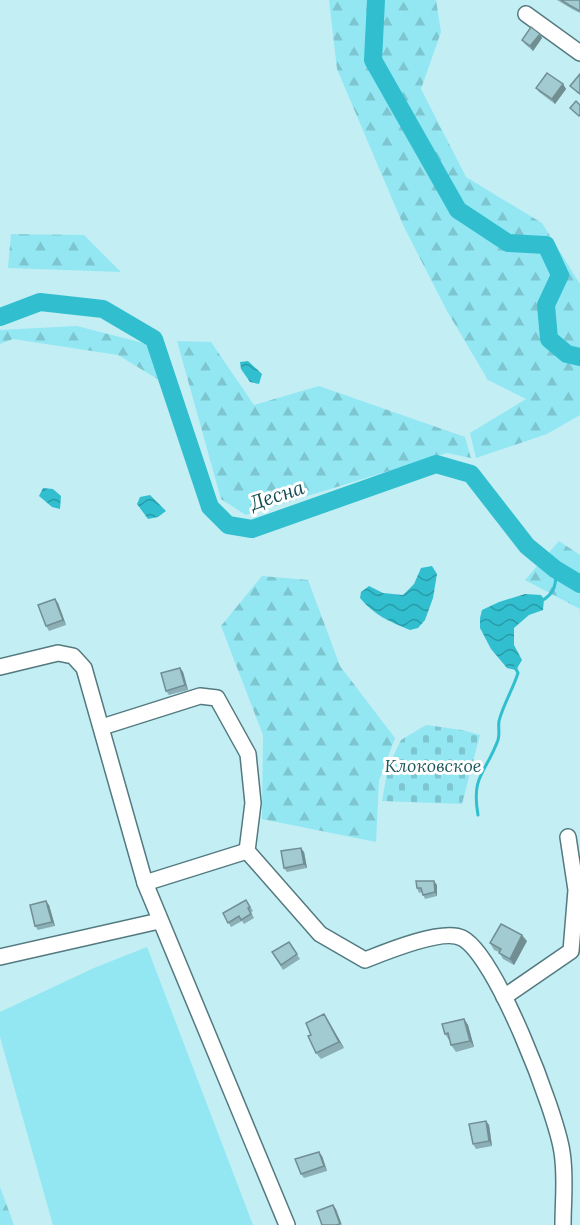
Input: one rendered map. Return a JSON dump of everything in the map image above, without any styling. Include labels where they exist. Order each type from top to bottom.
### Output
[{"type":"street","points":[[526,14],[580,53]]},
{"type":"street","points":[[0,667],[58,653],[73,656],[84,668],[145,883],[287,1225]]},
{"type":"street","points":[[102,727],[200,696],[217,698],[248,754],[253,803],[248,851],[320,934],[365,960],[428,938],[461,937],[470,944],[484,962],[504,997],[530,1053],[562,1150],[565,1184],[563,1225]]},
{"type":"street","points":[[504,997],[571,951],[576,890],[568,837]]},
{"type":"street","points":[[145,883],[248,851]]},
{"type":"street","points":[[0,957],[159,921]]},
{"type":"green space","points":[[329,0],[436,0],[441,32],[421,89],[466,177],[542,223],[580,284],[580,415],[547,434],[476,458],[470,433],[526,399],[488,380],[447,311],[404,227],[337,69]]},
{"type":"green space","points":[[11,234],[84,235],[121,272],[8,268]]},
{"type":"green space","points":[[77,326],[151,345],[159,380],[118,355],[13,339],[0,344],[0,330]]},
{"type":"green space","points":[[177,341],[211,342],[254,405],[319,386],[465,437],[471,458],[447,453],[246,515],[221,499]]},
{"type":"green space","points":[[559,541],[580,555],[580,609],[525,580]]},
{"type":"green space","points":[[262,576],[308,580],[340,666],[395,738],[379,781],[376,842],[262,819],[263,735],[221,626]]},
{"type":"green space","name":"Клоковское","points":[[426,725],[480,735],[462,804],[382,801],[388,767],[401,740]]},
{"type":"green space","points":[[147,947],[253,1225],[53,1225],[0,1037],[0,1012],[94,968]]},
{"type":"green space","points":[[0,1187],[14,1225],[0,1225]]},
{"type":"water","points":[[248,361],[262,374],[259,384],[250,382],[241,369],[240,362]]},
{"type":"water","points":[[43,488],[53,489],[61,496],[60,509],[52,507],[39,496]]},
{"type":"water","points":[[150,495],[166,511],[158,517],[148,519],[137,504],[140,497]]},
{"type":"water","points":[[432,566],[437,574],[433,598],[425,620],[418,628],[410,630],[389,621],[360,598],[361,592],[369,586],[383,593],[403,595],[414,584],[421,568]]},
{"type":"water","points":[[525,594],[541,595],[544,599],[543,610],[529,615],[514,628],[514,645],[522,660],[516,670],[507,668],[491,649],[480,628],[480,618],[482,610]]},
{"type":"building","points":[[561,0],[580,0],[580,11],[569,5]]},
{"type":"building","points":[[531,27],[540,34],[530,46],[522,40]]},
{"type":"building","points":[[547,73],[563,84],[552,99],[536,88]]},
{"type":"building","points":[[580,74],[580,94],[570,86]]},
{"type":"building","points":[[576,101],[580,105],[579,116],[570,108]]},
{"type":"building","points":[[55,599],[63,620],[46,626],[38,605]]},
{"type":"building","points":[[180,668],[185,685],[166,691],[161,673]]},
{"type":"building","points":[[301,848],[304,864],[284,868],[281,851]]},
{"type":"building","points":[[416,881],[434,881],[435,892],[423,895],[421,888],[417,888]]},
{"type":"building","points":[[246,900],[251,914],[241,920],[239,916],[228,923],[223,913]]},
{"type":"building","points":[[46,901],[52,922],[35,926],[30,905]]},
{"type":"building","points":[[501,924],[522,935],[510,959],[499,953],[501,949],[490,943]]},
{"type":"building","points":[[289,942],[297,954],[281,965],[272,952]]},
{"type":"building","points":[[324,1014],[339,1042],[316,1053],[308,1036],[311,1035],[306,1023]]},
{"type":"building","points":[[464,1019],[470,1041],[451,1045],[448,1033],[445,1034],[442,1024]]},
{"type":"building","points":[[486,1121],[489,1141],[473,1144],[469,1124]]},
{"type":"building","points":[[319,1152],[324,1166],[301,1174],[295,1159]]},
{"type":"building","points":[[333,1205],[340,1224],[322,1225],[317,1211]]},
{"type":"waterway","name":"Десна","points":[[376,0],[373,60],[458,210],[508,243],[546,245],[560,275],[546,305],[549,339],[567,354],[580,357]]},
{"type":"waterway","name":"Десна","points":[[0,317],[40,302],[103,309],[154,339],[210,507],[228,525],[252,529],[436,464],[471,474],[527,546],[555,569],[580,584]]},
{"type":"waterway","points":[[541,601],[554,588],[555,569]]},
{"type":"waterway","points":[[478,815],[476,802],[478,782],[498,740],[499,721],[518,673],[515,667]]}]
